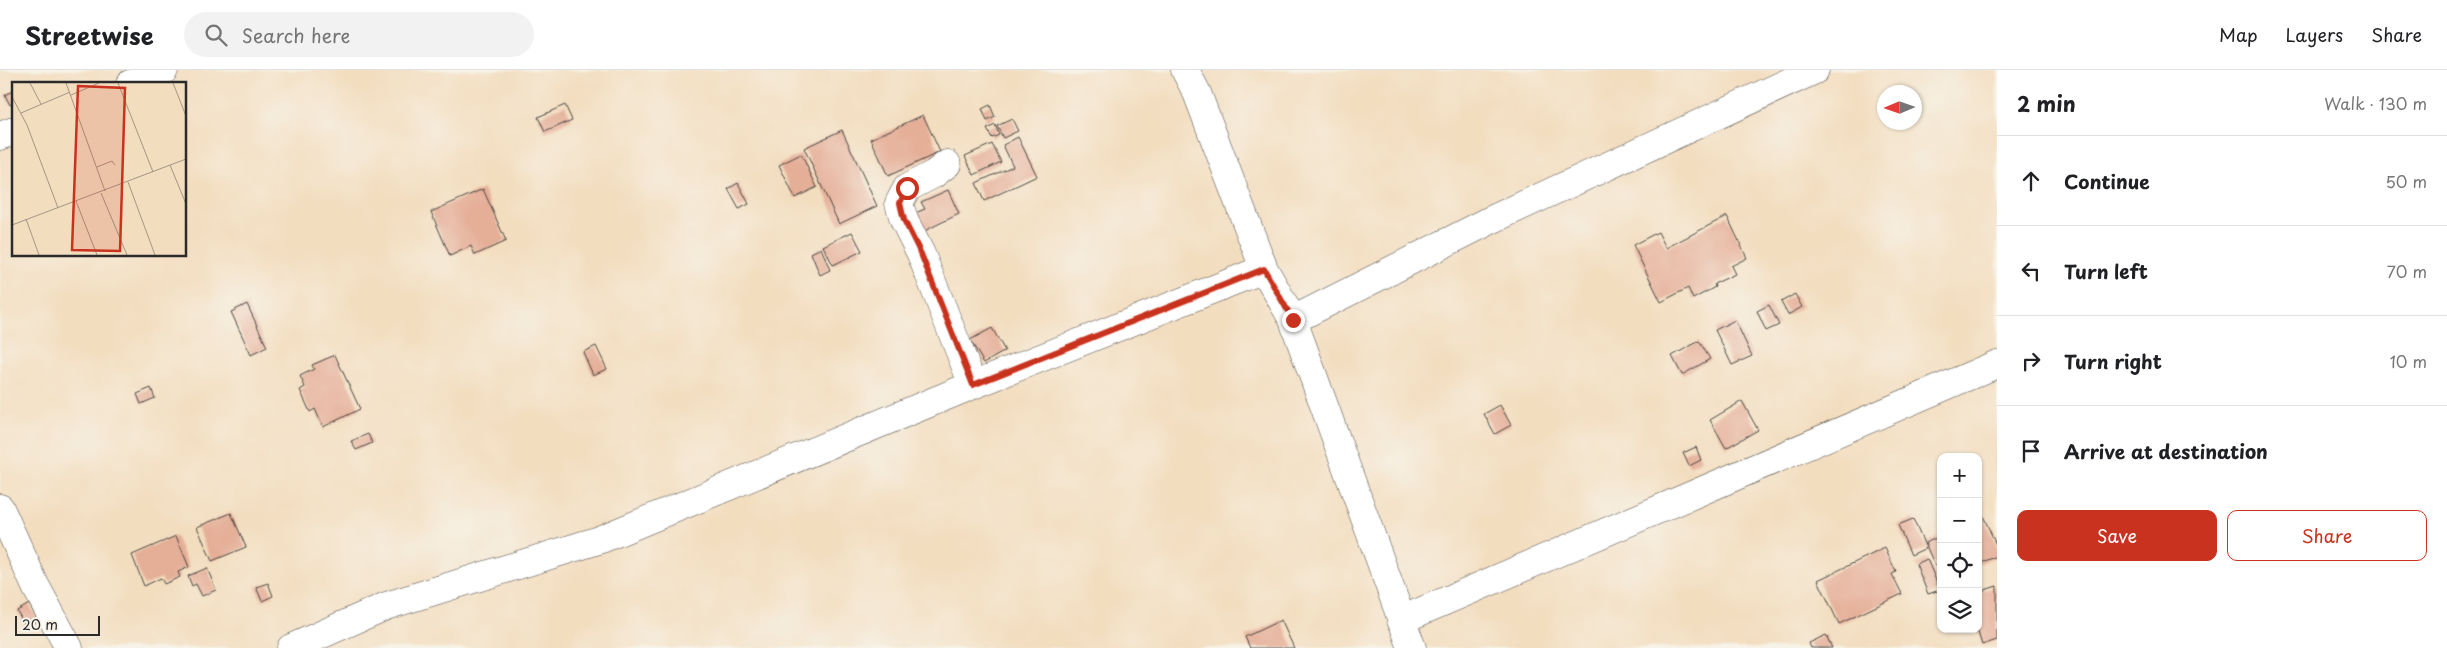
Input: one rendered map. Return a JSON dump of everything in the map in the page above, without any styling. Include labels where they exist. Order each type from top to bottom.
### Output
[{"type":"street","points":[[135,82],[164,70]]},
{"type":"street","points":[[1185,70],[1198,93],[1264,269],[1293,320],[1412,648]]},
{"type":"street","points":[[1293,320],[1491,220],[1815,70]]},
{"type":"street","points":[[0,136],[12,132]]},
{"type":"street","points":[[947,164],[934,174],[907,188],[900,203],[904,220],[921,254],[973,385]]},
{"type":"street","points":[[291,648],[386,606],[599,540],[973,385],[1264,269]]},
{"type":"street","points":[[1401,620],[1997,364]]},
{"type":"street","points":[[0,508],[36,587],[69,648]]},
{"type":"building","points":[[12,91],[12,104],[10,105],[5,95]]},
{"type":"building","points":[[565,105],[572,120],[545,132],[538,117]]},
{"type":"building","points":[[990,105],[995,117],[987,121],[982,109]]},
{"type":"building","points":[[923,115],[940,152],[888,176],[871,139]]},
{"type":"building","points":[[1012,119],[1018,131],[1003,138],[997,126]]},
{"type":"building","points":[[995,125],[999,135],[992,138],[987,129]]},
{"type":"building","points":[[842,130],[877,206],[839,224],[804,148]]},
{"type":"building","points":[[1018,137],[1037,176],[984,201],[976,183],[1013,166],[1003,145]]},
{"type":"building","points":[[992,144],[1001,162],[974,175],[965,156]]},
{"type":"building","points":[[801,154],[817,187],[795,198],[779,165]]},
{"type":"building","points":[[738,183],[749,204],[739,209],[728,189]]},
{"type":"building","points":[[483,189],[506,241],[475,255],[471,246],[450,256],[431,212]]},
{"type":"building","points":[[948,190],[959,214],[922,232],[913,214],[925,209],[921,202]]},
{"type":"building","points":[[1727,216],[1747,258],[1731,266],[1735,274],[1714,284],[1715,287],[1693,299],[1688,288],[1661,302],[1633,245],[1658,232],[1666,248]]},
{"type":"building","points":[[852,232],[862,251],[833,265],[823,246]]},
{"type":"building","points":[[821,248],[830,270],[820,275],[811,253]]},
{"type":"building","points":[[1795,294],[1802,307],[1788,315],[1781,302]]},
{"type":"building","points":[[247,304],[267,347],[251,355],[231,312]]},
{"type":"building","points":[[1769,305],[1779,325],[1766,331],[1757,311]]},
{"type":"building","points":[[1735,320],[1752,356],[1732,365],[1715,330]]},
{"type":"building","points":[[992,328],[1005,351],[984,363],[970,340]]},
{"type":"building","points":[[1699,341],[1710,359],[1682,375],[1672,356]]},
{"type":"building","points":[[596,346],[607,369],[593,375],[583,352]]},
{"type":"building","points":[[335,355],[360,409],[323,427],[315,409],[310,412],[300,390],[305,387],[300,376],[314,369],[312,365]]},
{"type":"building","points":[[151,388],[155,398],[141,404],[137,394]]},
{"type":"building","points":[[1742,401],[1758,430],[1726,448],[1710,420]]},
{"type":"building","points":[[1500,405],[1511,425],[1495,434],[1484,414]]},
{"type":"building","points":[[368,434],[372,443],[356,450],[351,441]]},
{"type":"building","points":[[1696,447],[1701,460],[1689,466],[1683,453]]},
{"type":"building","points":[[231,513],[246,547],[212,561],[197,527]]},
{"type":"building","points":[[1982,513],[1997,547],[1997,556],[1982,562]]},
{"type":"building","points":[[1913,519],[1926,548],[1911,555],[1898,525]]},
{"type":"building","points":[[176,536],[189,567],[178,572],[180,577],[164,584],[161,578],[144,586],[132,555]]},
{"type":"building","points":[[1937,538],[1937,565],[1935,566],[1925,543]]},
{"type":"building","points":[[1885,548],[1896,572],[1892,574],[1902,594],[1839,624],[1818,580]]},
{"type":"building","points":[[1927,559],[1937,583],[1937,591],[1928,594],[1916,564]]},
{"type":"building","points":[[207,568],[216,590],[202,596],[196,584],[192,586],[188,576]]},
{"type":"building","points":[[268,583],[273,596],[262,601],[256,587]]},
{"type":"building","points":[[1997,586],[1997,640],[1982,645],[1978,633],[1982,633],[1982,591]]},
{"type":"building","points":[[29,604],[38,620],[26,627],[17,611]]},
{"type":"building","points":[[1281,620],[1294,648],[1250,648],[1245,637]]},
{"type":"building","points":[[1826,635],[1832,648],[1811,648],[1809,643]]},
{"type":"route","points":[[907,188],[900,203],[904,220],[921,254],[973,385],[1264,269],[1293,320]]}]
